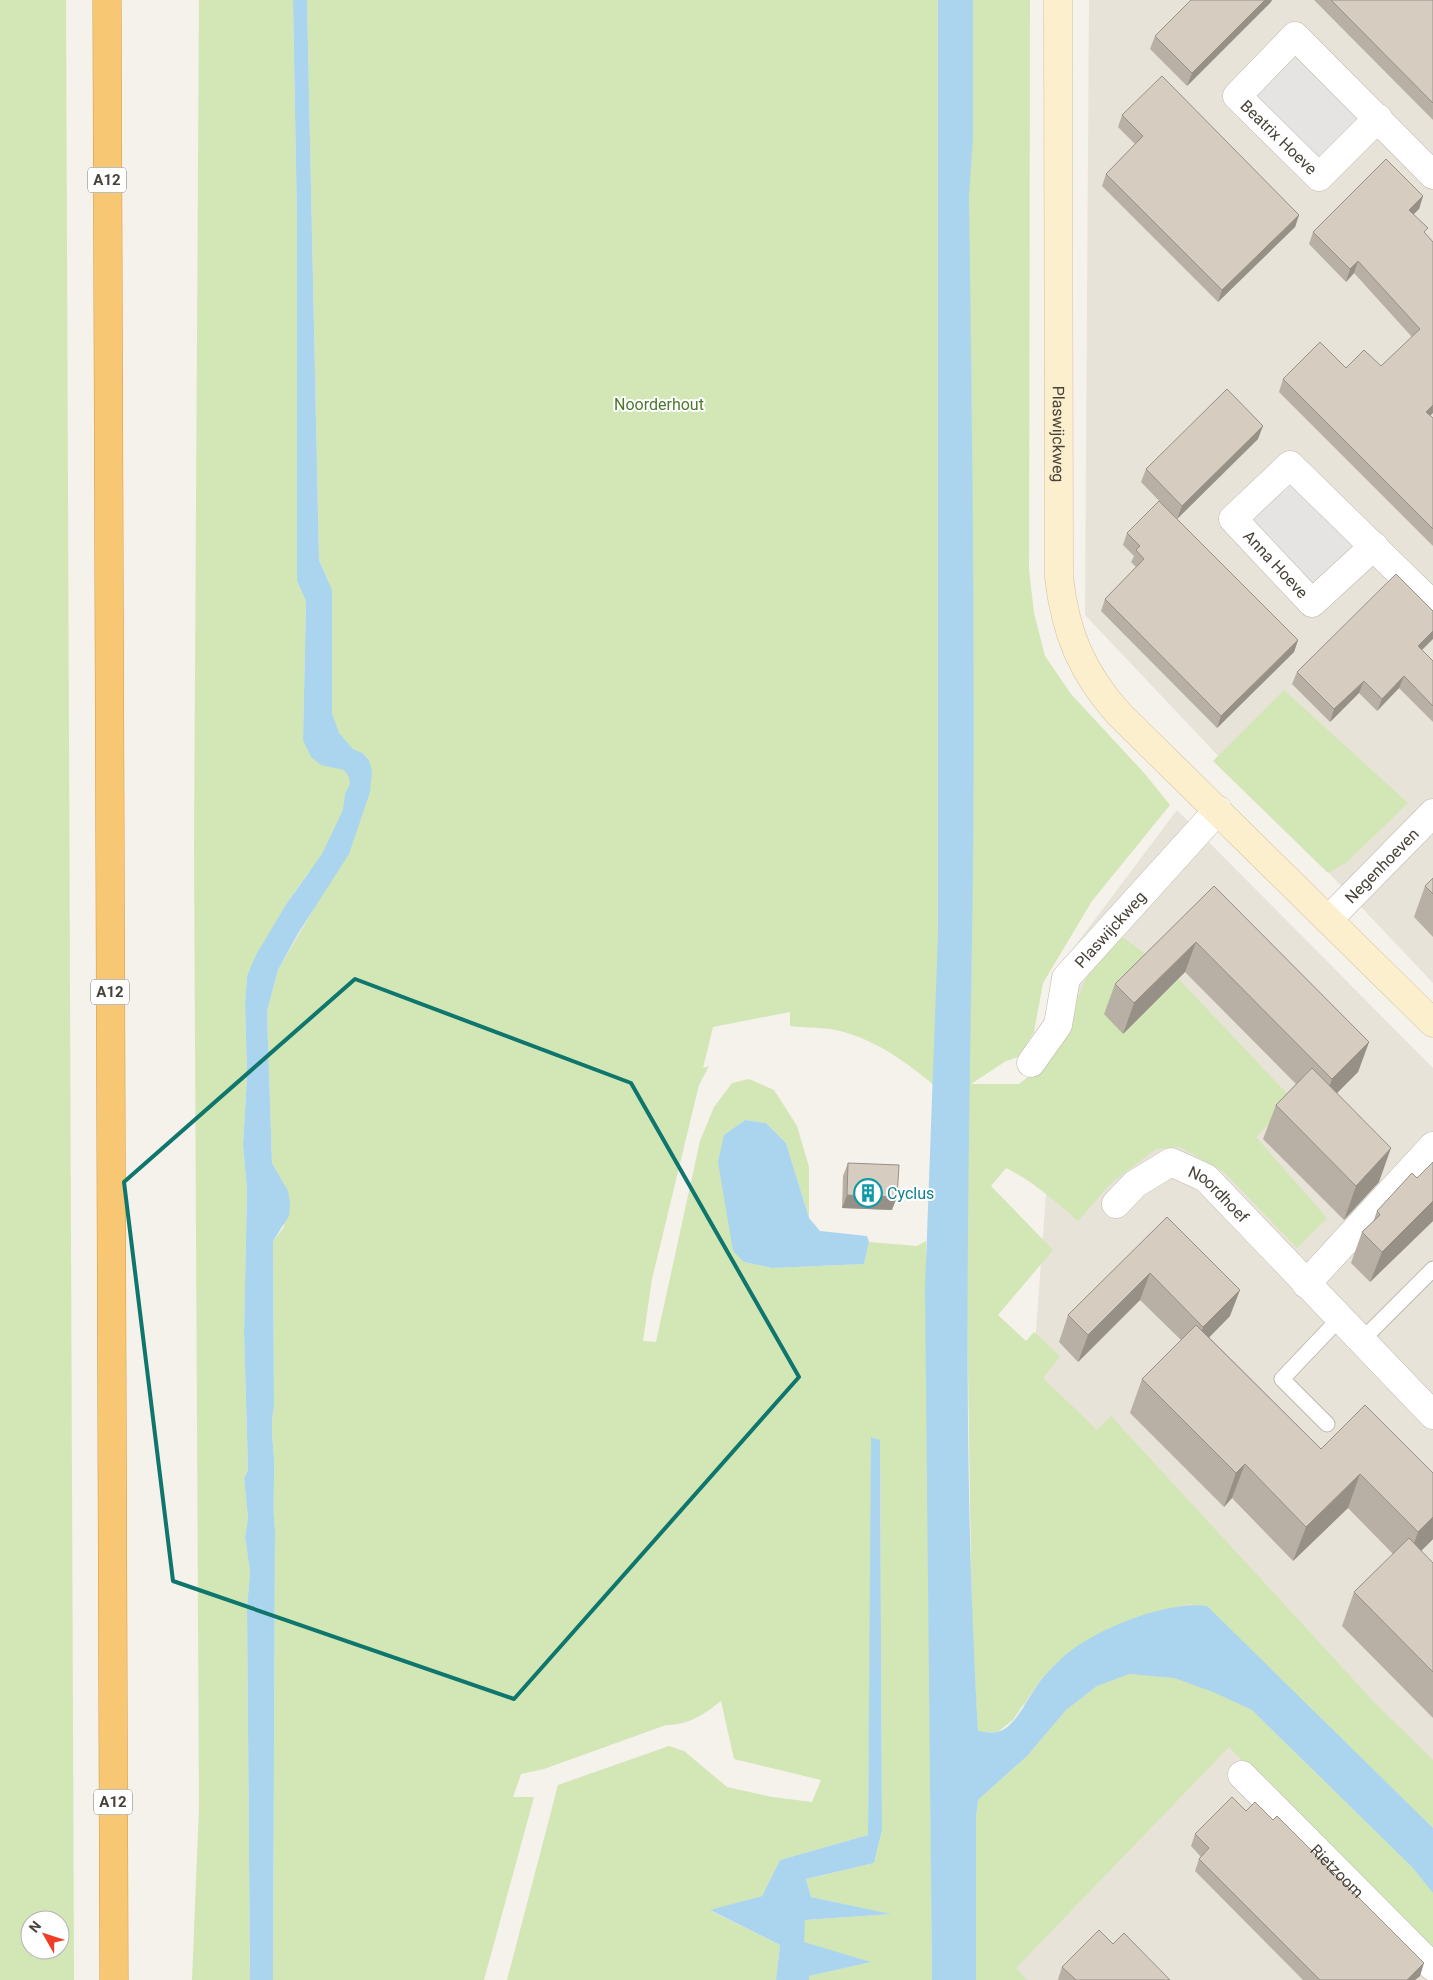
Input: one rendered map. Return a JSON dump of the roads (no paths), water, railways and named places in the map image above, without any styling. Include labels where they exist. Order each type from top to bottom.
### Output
[{"type":"highway","name":"A12","points":[[107,0],[114,1980]]},
{"type":"street","name":"Plaswijckweg","points":[[1058,0],[1059,578],[1063,608],[1084,668],[1100,693],[1433,1023]]},
{"type":"street","name":"Beatrix Hoeve","points":[[1378,118],[1319,177],[1237,96],[1295,36],[1378,118],[1433,175]]},
{"type":"street","name":"Anna Hoeve","points":[[1374,546],[1312,603],[1233,519],[1290,465],[1374,546],[1433,605]]},
{"type":"street","name":"Plaswijckweg","points":[[1031,1063],[1058,1025],[1066,978],[1218,810]]},
{"type":"street","name":"Negenhoeven","points":[[1329,918],[1433,813]]},
{"type":"street","points":[[1306,1284],[1433,1146]]},
{"type":"street","name":"Noordhoef","points":[[1116,1204],[1135,1184],[1171,1162],[1206,1178],[1433,1415]]},
{"type":"street","name":"Rietzoom","points":[[1242,1775],[1433,1966]]},
{"type":"lane","points":[[1361,1341],[1433,1269]]},
{"type":"lane","points":[[1327,1424],[1282,1379],[1339,1319]]},
{"type":"water","points":[[293,0],[307,0],[319,560],[332,590],[332,714],[339,733],[353,749],[362,753],[369,760],[372,771],[370,792],[349,854],[299,932],[278,970],[267,1011],[272,1163],[288,1191],[290,1203],[289,1216],[273,1241],[274,1407],[272,1426],[275,1529],[273,1980],[250,1980],[247,1607],[250,1572],[245,1537],[248,1518],[244,1478],[248,1470],[244,1334],[247,1190],[243,1145],[247,1076],[245,1003],[247,976],[256,955],[287,903],[322,854],[343,810],[345,794],[350,784],[349,777],[344,770],[321,765],[311,757],[303,740],[306,601],[297,581],[297,225]]},
{"type":"water","points":[[938,0],[973,0],[973,137],[969,196],[974,783],[968,1191],[968,1407],[969,1515],[978,1731],[997,1732],[1010,1725],[1048,1671],[1075,1647],[1092,1637],[1151,1612],[1191,1605],[1207,1606],[1433,1828],[1433,1893],[1413,1868],[1252,1710],[1213,1692],[1174,1678],[1129,1674],[1097,1686],[1066,1710],[1027,1756],[978,1800],[976,1818],[976,1980],[932,1980],[925,1289],[938,935]]},
{"type":"water","points":[[745,1120],[766,1123],[786,1143],[809,1218],[820,1231],[867,1236],[869,1242],[864,1264],[772,1268],[744,1262],[733,1251],[718,1162],[724,1135]]},
{"type":"water","points":[[871,1437],[880,1440],[882,1830],[874,1863],[806,1879],[811,1897],[891,1914],[805,1920],[804,1942],[871,1962],[809,1976],[809,1980],[776,1980],[780,1945],[710,1910],[762,1896],[780,1860],[868,1835]]},
{"type":"place","name":"Cyclus","points":[[868,1193]]},
{"type":"park label","name":"Noorderhout","points":[[659,404]]}]
